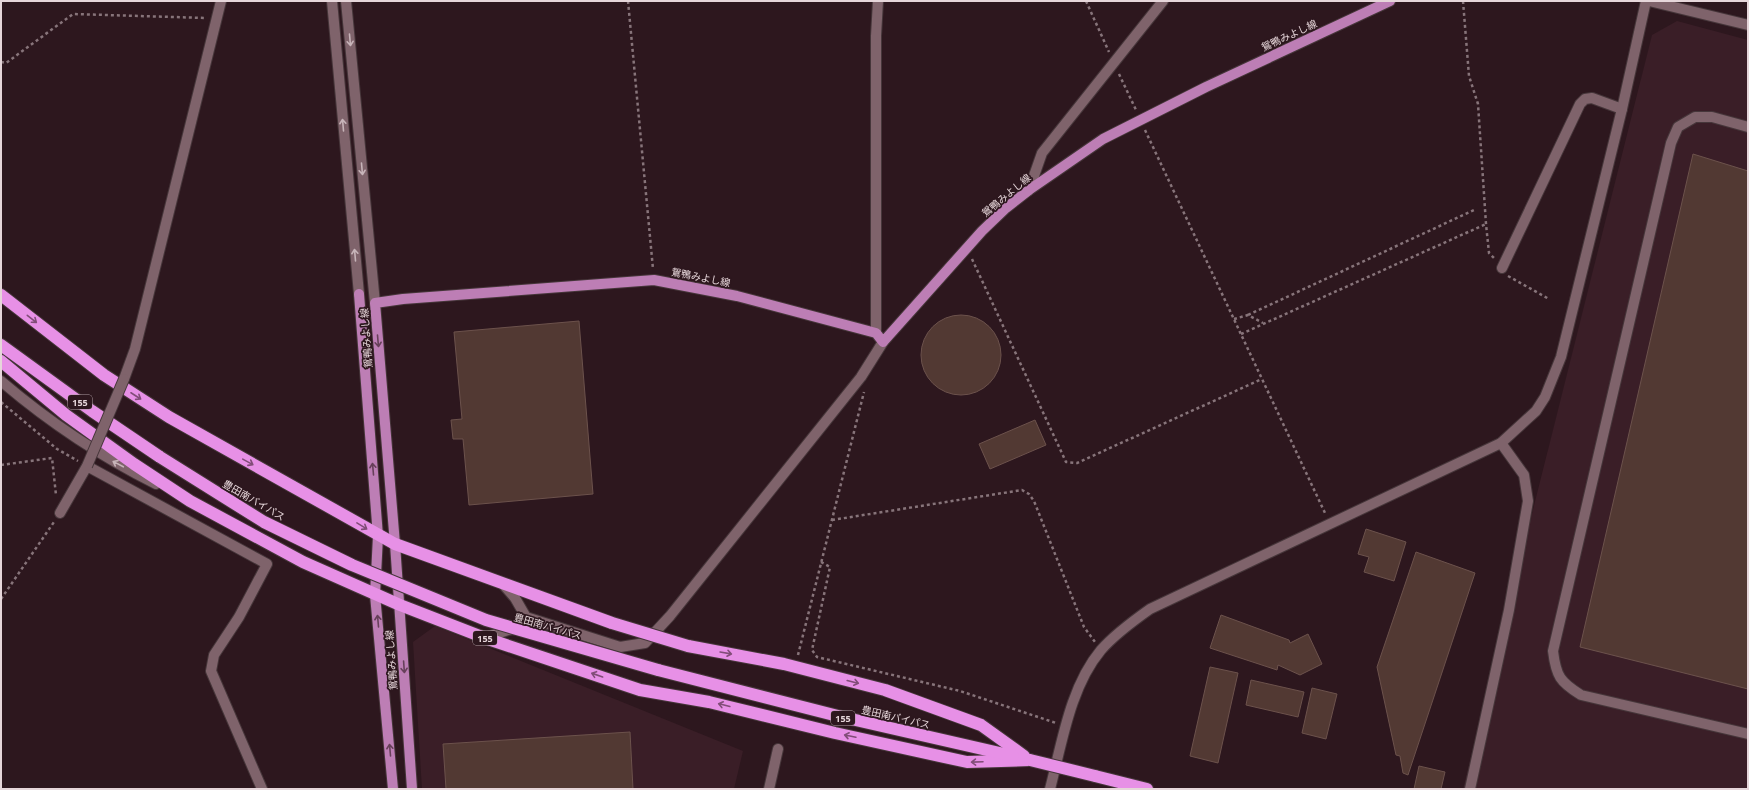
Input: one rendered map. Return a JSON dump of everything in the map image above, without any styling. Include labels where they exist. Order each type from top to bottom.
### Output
[{"type":"highway","name":"155","points":[[1,295],[104,375],[169,418],[340,512],[378,536],[395,544],[612,623],[688,646],[784,664],[885,690],[981,726],[1030,760]]},
{"type":"highway","name":"豊田南バイパス","points":[[1,345],[160,458],[264,522],[359,568],[486,620],[658,670],[838,716],[1030,760],[1147,789]]},
{"type":"highway","name":"155","points":[[1,361],[66,415],[134,464],[190,501],[303,562],[358,585],[375,595],[400,605],[486,638],[640,690],[709,702],[835,733],[967,762],[1030,760]]},
{"type":"main road","name":"鴛鴨みよし線","points":[[883,342],[967,248],[1006,208],[1029,190],[1103,139],[1206,87],[1390,1]]},
{"type":"main road","name":"鴛鴨みよし線","points":[[412,789],[400,605],[375,303],[403,299],[654,280],[737,296],[876,333]]},
{"type":"main road","name":"鴛鴨みよし線","points":[[359,294],[378,536],[375,595],[393,789]]},
{"type":"main road","points":[[876,333],[883,342]]},
{"type":"street","points":[[60,513],[87,466],[124,379],[134,349],[221,1]]},
{"type":"street","points":[[332,1],[359,294]]},
{"type":"street","points":[[346,1],[375,303]]},
{"type":"street","points":[[876,333],[876,44],[878,1]]},
{"type":"street","points":[[1029,190],[1042,153],[1164,1]]},
{"type":"street","points":[[1050,789],[1076,694],[1088,670],[1101,650],[1123,628],[1150,609],[1501,443],[1536,411],[1545,396],[1561,357],[1622,109],[1646,1]]},
{"type":"street","points":[[1649,1],[1748,25]]},
{"type":"street","points":[[1502,268],[1580,104],[1585,99],[1592,98],[1622,109]]},
{"type":"street","points":[[1748,126],[1712,117],[1695,117],[1678,127],[1671,143],[1553,651],[1555,667],[1565,685],[1581,695],[1748,734]]},
{"type":"street","points":[[502,583],[515,598],[526,616],[546,624],[620,647],[646,642],[670,616],[861,377],[883,342]]},
{"type":"street","points":[[1,381],[51,421],[108,459],[190,501]]},
{"type":"street","points":[[1470,789],[1509,610],[1528,501],[1524,475],[1501,443]]},
{"type":"street","points":[[87,466],[267,564],[239,617],[214,655],[211,671],[262,789]]},
{"type":"street","points":[[486,638],[508,630],[546,624]]},
{"type":"street","points":[[769,789],[778,749]]},
{"type":"path","points":[[628,1],[654,280]]},
{"type":"path","points":[[1086,1],[1140,120],[1330,525]]},
{"type":"path","points":[[1463,1],[1468,76],[1478,104],[1489,253],[1507,275],[1549,300]]},
{"type":"path","points":[[1,62],[6,63],[73,14],[216,18]]},
{"type":"path","points":[[1234,319],[1248,315],[1474,210]]},
{"type":"path","points":[[1241,334],[1486,224]]},
{"type":"path","points":[[967,248],[1066,462],[1077,463],[1262,378]]},
{"type":"path","points":[[1248,315],[1263,324]]},
{"type":"path","points":[[797,657],[865,388],[861,377]]},
{"type":"path","points":[[1,402],[57,449],[87,466]]},
{"type":"path","points":[[1,465],[52,458],[54,485],[60,513],[1,599]]},
{"type":"path","points":[[832,520],[1022,490],[1029,494],[1034,501],[1084,627],[1101,650]]},
{"type":"path","points":[[821,562],[830,567],[812,650],[818,657],[960,691],[1067,726]]},
{"type":"shaded area","points":[[1677,21],[1748,40],[1748,789],[1463,789],[1652,35]]},
{"type":"shaded area","points":[[435,626],[743,751],[734,789],[422,789],[413,642]]},
{"type":"building","points":[[1693,154],[1748,171],[1748,689],[1580,647]]},
{"type":"building","points":[[961,315],[976,318],[989,327],[998,340],[1001,355],[998,370],[989,383],[976,392],[961,395],[946,392],[933,383],[924,370],[921,355],[924,340],[933,327],[946,318]]},
{"type":"building","points":[[579,321],[593,494],[469,505],[463,439],[453,439],[451,420],[462,419],[454,332]]},
{"type":"building","points":[[1035,420],[1046,445],[990,469],[979,444]]},
{"type":"building","points":[[1366,529],[1406,542],[1394,581],[1364,572],[1369,557],[1358,554]]},
{"type":"building","points":[[1416,552],[1475,573],[1408,775],[1403,773],[1400,756],[1396,755],[1377,667]]},
{"type":"building","points":[[1221,615],[1289,640],[1290,643],[1308,634],[1322,664],[1300,675],[1278,665],[1277,670],[1210,648]]},
{"type":"building","points":[[1210,667],[1238,673],[1218,763],[1190,756]]},
{"type":"building","points":[[1251,680],[1304,692],[1298,717],[1246,705]]},
{"type":"building","points":[[1312,688],[1337,694],[1326,739],[1302,733]]},
{"type":"building","points":[[630,732],[633,789],[446,789],[443,744]]},
{"type":"building","points":[[1419,766],[1445,772],[1441,789],[1414,789]]}]
